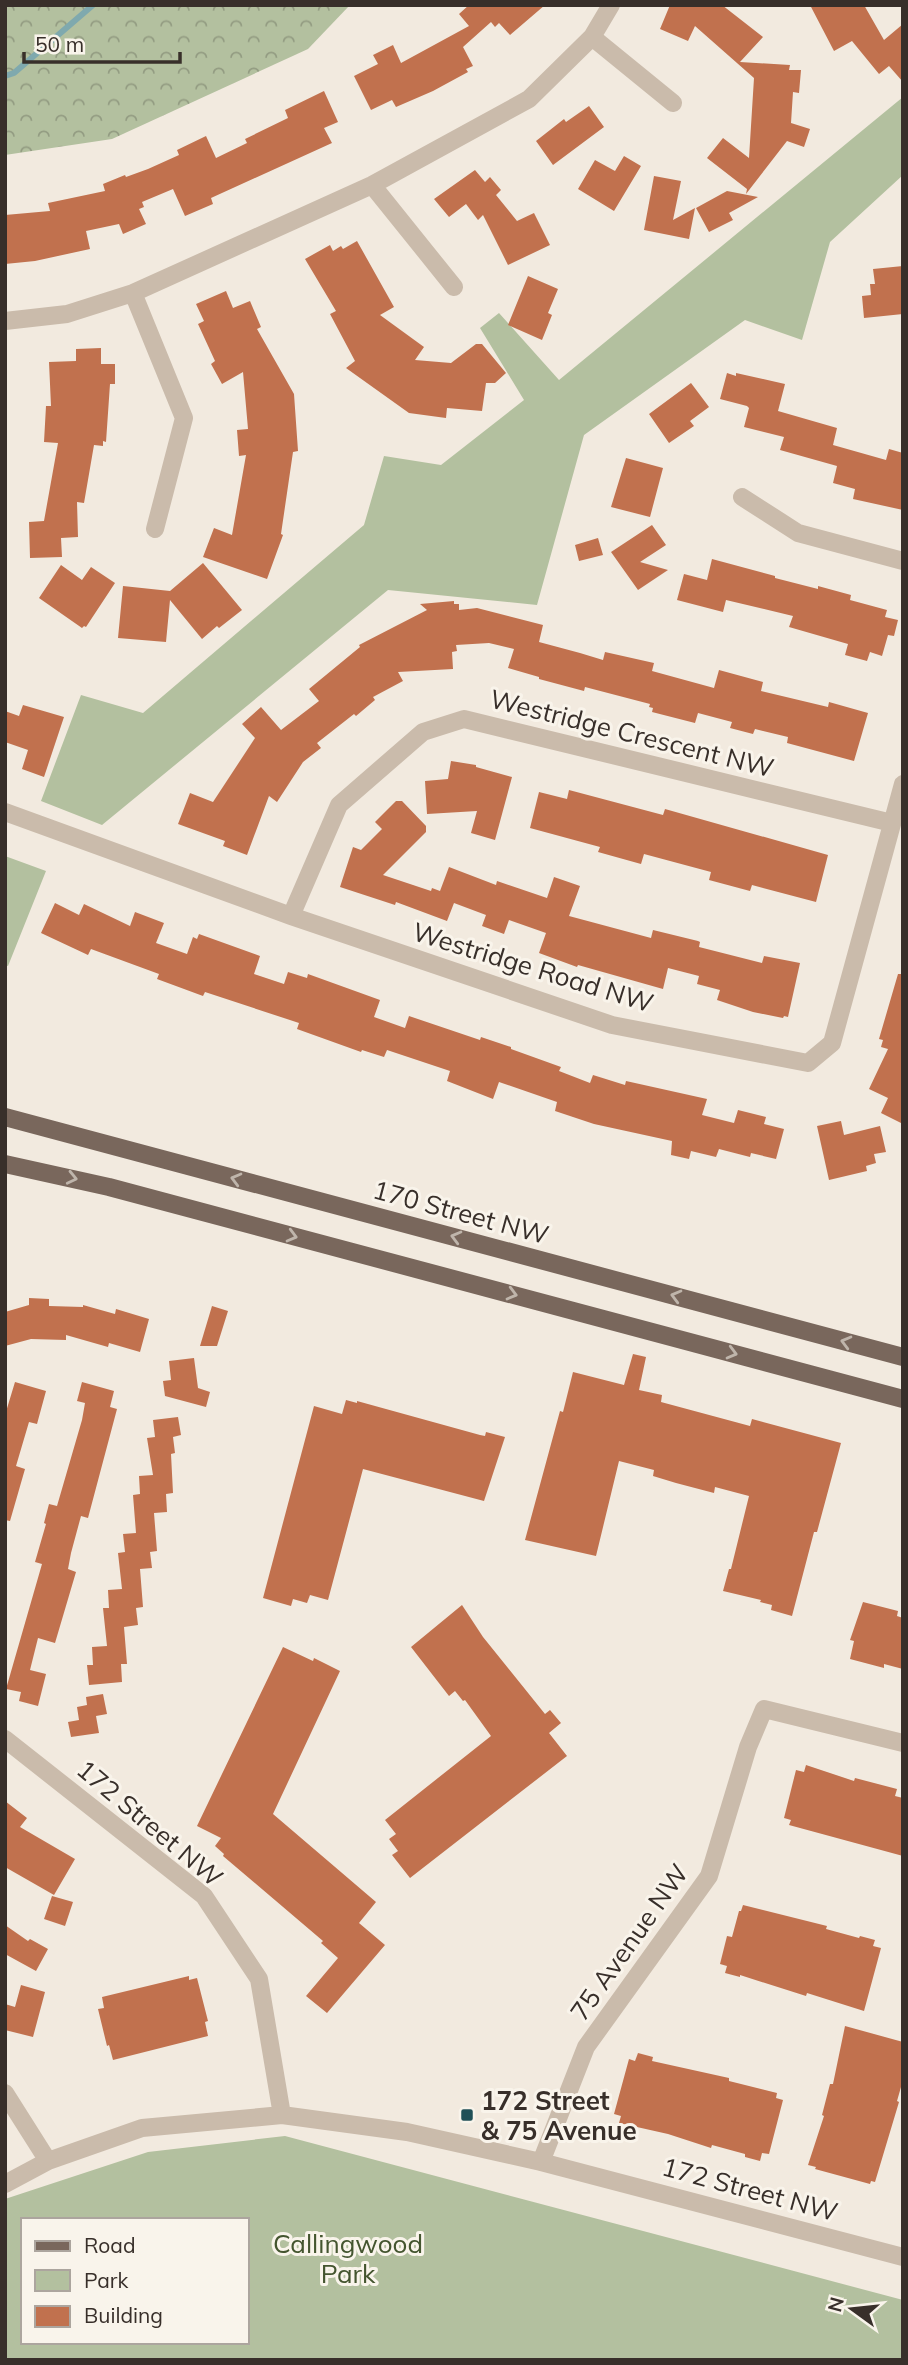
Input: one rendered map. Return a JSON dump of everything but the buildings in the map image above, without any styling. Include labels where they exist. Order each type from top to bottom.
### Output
[{"type":"main road","name":"170 Street NW","points":[[5,1117],[903,1357]]},
{"type":"main road","points":[[5,1164],[109,1187],[903,1399]]},
{"type":"street","points":[[5,321],[67,314],[132,293],[372,185],[529,99],[592,37],[611,5]]},
{"type":"street","points":[[592,37],[673,103]]},
{"type":"street","points":[[372,185],[454,287]]},
{"type":"street","points":[[132,293],[184,418],[155,529]]},
{"type":"street","points":[[743,497],[799,533],[903,561]]},
{"type":"street","name":"Westridge Crescent NW","points":[[291,916],[339,805],[423,732],[464,719],[892,823]]},
{"type":"street","name":"Westridge Road NW","points":[[5,813],[291,916],[612,1025],[808,1063],[832,1043],[903,784]]},
{"type":"street","name":"75 Avenue NW","points":[[541,2162],[586,2047],[709,1877],[748,1747],[764,1709],[903,1743]]},
{"type":"street","name":"172 Street NW","points":[[5,1740],[204,1896],[259,1979],[282,2115],[407,2132],[541,2162],[903,2257]]},
{"type":"street","points":[[5,2093],[48,2161]]},
{"type":"street","points":[[5,2184],[48,2161],[142,2128],[282,2115]]},
{"type":"green space","points":[[5,5],[350,5],[308,49],[112,139],[5,155]]},
{"type":"green space","points":[[903,97],[903,175],[830,242],[802,340],[745,320],[584,435],[537,605],[388,590],[102,825],[41,801],[81,695],[143,713],[364,525],[384,456],[441,465],[524,400],[480,328],[499,313],[559,380]]},
{"type":"green space","points":[[5,856],[46,871],[8,966],[5,965]]},
{"type":"green space","name":"Callingwood Park","points":[[285,2136],[903,2300],[903,2360],[5,2360],[5,2199],[148,2152]]},
{"type":"waterway","points":[[5,76],[14,73],[93,5]]},
{"type":"place","name":"172 Street & 75 Avenue","points":[[467,2115]]}]
